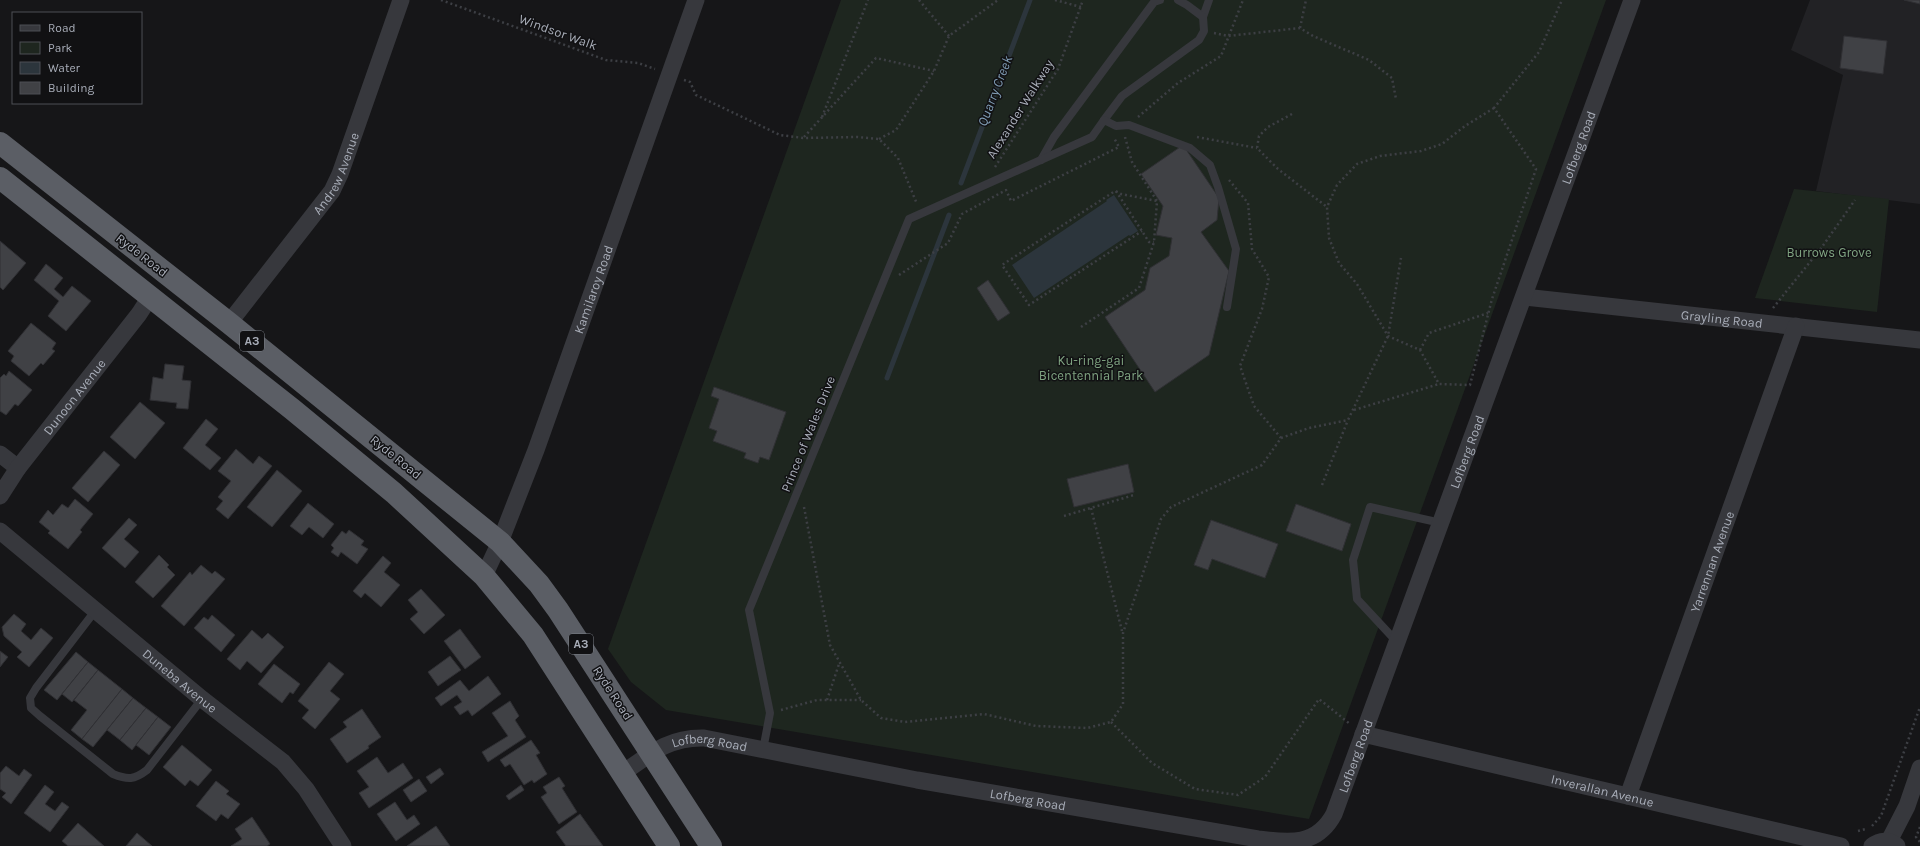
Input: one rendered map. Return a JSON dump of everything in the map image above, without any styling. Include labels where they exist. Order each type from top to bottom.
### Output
[{"type":"highway","name":"Ryde Road","points":[[0,143],[229,323],[500,542],[539,584],[558,610],[710,846]]},
{"type":"highway","name":"A3","points":[[0,178],[292,409],[394,493],[484,576],[533,635],[669,846]]},
{"type":"street","name":"Andrew Avenue","points":[[229,323],[332,191],[340,174],[401,0]]},
{"type":"street","name":"Kamilaroy Road","points":[[484,576],[500,542],[536,450],[696,0]]},
{"type":"street","name":"Lofberg Road","points":[[623,773],[664,745],[680,739],[704,738],[917,780],[1258,840],[1286,843],[1314,842],[1334,814],[1632,0]]},
{"type":"street","name":"Dunoon Avenue","points":[[0,496],[18,468],[139,314],[150,297]]},
{"type":"street","name":"Grayling Road","points":[[1524,297],[1920,340]]},
{"type":"street","name":"Yarrennan Avenue","points":[[1628,796],[1796,326]]},
{"type":"street","points":[[0,454],[18,468]]},
{"type":"street","name":"Duneba Avenue","points":[[0,531],[202,700],[283,762],[306,789],[343,846]]},
{"type":"street","name":"Inverallan Avenue","points":[[1363,734],[1841,846]]},
{"type":"street","points":[[1872,846],[1878,842],[1893,844],[1920,768]]},
{"type":"lane","points":[[1041,160],[1054,137],[1154,2],[1160,0]]},
{"type":"lane","points":[[1178,0],[1203,17]]},
{"type":"lane","points":[[1204,31],[1203,17],[1209,0]]},
{"type":"lane","name":"Prince of Wales Drive","points":[[763,750],[770,713],[749,610],[909,219],[1092,137],[1122,96],[1192,47],[1199,40],[1204,31]]},
{"type":"lane","points":[[1104,120],[1116,126],[1126,127],[1190,148],[1210,166],[1218,187],[1236,249],[1227,307]]},
{"type":"lane","points":[[1397,642],[1357,600],[1353,560],[1370,507],[1441,523]]},
{"type":"lane","points":[[95,610],[30,698],[31,708],[40,716],[113,774],[125,778],[137,777],[147,770],[202,700]]},
{"type":"path","name":"Windsor Walk","points":[[441,0],[606,60],[638,63],[670,74],[690,82],[696,95],[780,135],[803,138],[857,137],[879,139]]},
{"type":"path","points":[[821,118],[868,0]]},
{"type":"path","points":[[919,0],[950,36]]},
{"type":"path","points":[[921,214],[898,158],[879,139],[896,130],[934,71],[950,36],[998,0]]},
{"type":"path","points":[[1055,0],[1081,7]]},
{"type":"path","name":"Alexander Walkway","points":[[993,182],[990,175],[1058,69],[1083,0]]},
{"type":"path","points":[[896,278],[948,243],[962,214],[1006,190],[1011,201],[1119,147],[1112,134],[1126,127],[1178,83],[1221,56],[1243,0]]},
{"type":"path","points":[[1300,28],[1306,0]]},
{"type":"path","points":[[1440,384],[1420,350],[1388,336],[1357,284],[1339,263],[1329,238],[1327,207],[1337,185],[1357,164],[1380,156],[1421,151],[1442,144],[1494,108],[1539,52],[1562,0]]},
{"type":"path","points":[[1204,31],[1228,36],[1300,28],[1313,36],[1369,60],[1392,78],[1396,99]]},
{"type":"path","points":[[803,138],[876,58],[934,71]]},
{"type":"path","points":[[1354,410],[1440,384],[1470,385],[1488,313],[1536,169],[1494,108]]},
{"type":"path","points":[[1257,148],[1259,136],[1268,127],[1292,114]]},
{"type":"path","points":[[1081,327],[1139,288],[1154,242],[1156,201],[1132,162],[1126,127]]},
{"type":"path","points":[[1189,136],[1257,148],[1278,169],[1327,207]]},
{"type":"path","points":[[1115,191],[1121,194],[1156,201]]},
{"type":"path","points":[[1115,191],[1002,265],[1029,306],[1142,231]]},
{"type":"path","points":[[1115,191],[1149,242],[1154,242]]},
{"type":"path","points":[[1773,308],[1822,247],[1856,200]]},
{"type":"path","points":[[1322,485],[1348,420],[1388,336],[1401,258]]},
{"type":"path","points":[[1420,350],[1429,333],[1488,313]]},
{"type":"path","points":[[1122,632],[1161,519],[1171,507],[1262,465],[1281,438],[1309,428],[1348,420]]},
{"type":"path","points":[[1064,516],[1134,495]]},
{"type":"path","points":[[807,500],[804,507],[830,645],[839,663],[862,700],[881,718],[905,722],[984,714],[1036,726],[1087,728],[1110,722],[1124,704],[1122,632],[1091,508]]},
{"type":"path","points":[[827,700],[839,663]]},
{"type":"path","points":[[1110,722],[1152,763],[1195,789],[1238,795],[1265,777],[1319,699],[1363,734]]},
{"type":"path","points":[[770,713],[817,700],[862,700]]},
{"type":"path","points":[[1858,831],[1871,827],[1881,816],[1920,707]]},
{"type":"path","points":[[1920,827],[1916,837],[1920,842]]},
{"type":"shaded area","points":[[1810,0],[1920,0],[1920,204],[1816,191],[1843,75],[1791,50]]},
{"type":"green space","name":"Ku-ring-gai Bicentennial Park","points":[[841,0],[1606,0],[1309,819],[666,710],[631,682],[608,649]]},
{"type":"green space","name":"Burrows Grove","points":[[1794,189],[1889,199],[1877,312],[1755,298]]},
{"type":"water","points":[[1114,195],[1138,231],[1130,236],[1129,235],[1034,298],[1012,265]]},
{"type":"building","points":[[1904,0],[1920,0],[1920,4]]},
{"type":"building","points":[[1844,36],[1887,41],[1883,74],[1840,68]]},
{"type":"building","points":[[1183,145],[1219,198],[1217,220],[1201,232],[1229,271],[1209,355],[1155,392],[1105,317],[1145,290],[1150,268],[1169,256],[1172,238],[1156,235],[1163,206],[1141,174]]},
{"type":"building","points":[[0,241],[26,263],[3,290],[0,287]]},
{"type":"building","points":[[46,264],[63,278],[54,289],[63,297],[72,286],[91,301],[66,331],[48,316],[59,301],[34,280]]},
{"type":"building","points":[[988,280],[1010,313],[998,321],[977,288]]},
{"type":"building","points":[[31,323],[56,343],[52,349],[55,351],[43,365],[41,363],[29,376],[11,361],[14,356],[8,351]]},
{"type":"building","points":[[165,364],[184,366],[182,380],[191,381],[188,409],[176,408],[177,403],[150,400],[153,377],[163,379]]},
{"type":"building","points":[[9,371],[32,390],[18,406],[15,404],[6,415],[0,411],[0,378],[4,374],[6,376]]},
{"type":"building","points":[[714,387],[786,412],[769,460],[760,457],[758,463],[744,458],[746,453],[713,441],[717,431],[709,428],[719,399],[711,396]]},
{"type":"building","points":[[140,402],[165,423],[135,459],[110,437]]},
{"type":"building","points":[[206,419],[218,429],[205,445],[221,458],[210,470],[183,448]]},
{"type":"building","points":[[236,449],[253,464],[259,456],[272,466],[228,519],[216,509],[223,501],[218,497],[231,481],[218,471]]},
{"type":"building","points":[[104,451],[120,465],[88,502],[72,488]]},
{"type":"building","points":[[1128,464],[1134,492],[1074,507],[1067,479]]},
{"type":"building","points":[[277,470],[302,491],[272,527],[247,507]]},
{"type":"building","points":[[75,499],[93,514],[80,530],[82,532],[68,549],[48,533],[50,531],[39,522],[48,510],[53,515],[62,504],[68,508]]},
{"type":"building","points":[[308,503],[334,524],[323,538],[309,527],[302,535],[290,526]]},
{"type":"building","points":[[1296,504],[1351,524],[1342,551],[1286,531]]},
{"type":"building","points":[[129,518],[137,525],[124,539],[139,552],[125,568],[102,548]]},
{"type":"building","points":[[1211,520],[1278,544],[1265,578],[1212,559],[1208,570],[1194,565]]},
{"type":"building","points":[[349,530],[364,541],[361,545],[368,549],[357,564],[341,552],[338,557],[331,552],[334,548],[331,545],[342,531],[346,534]]},
{"type":"building","points":[[159,555],[169,565],[167,567],[175,575],[153,598],[135,582]]},
{"type":"building","points":[[383,556],[391,563],[384,572],[400,585],[381,607],[365,593],[361,598],[353,591]]},
{"type":"building","points":[[201,565],[212,574],[215,571],[225,579],[184,626],[161,606],[190,572],[192,575]]},
{"type":"building","points":[[421,589],[445,615],[424,634],[410,619],[418,612],[408,600]]},
{"type":"building","points":[[14,614],[26,624],[21,631],[31,640],[41,628],[53,638],[29,667],[17,657],[22,652],[4,636],[2,627]]},
{"type":"building","points":[[212,615],[235,635],[221,652],[194,628],[204,617],[208,620]]},
{"type":"building","points":[[460,629],[481,657],[465,669],[444,641]]},
{"type":"building","points":[[252,630],[262,639],[268,633],[284,647],[261,673],[247,661],[240,670],[227,659]]},
{"type":"building","points":[[0,651],[8,657],[0,667]]},
{"type":"building","points":[[76,652],[88,662],[57,700],[44,690]]},
{"type":"building","points":[[450,656],[461,670],[438,686],[428,672]]},
{"type":"building","points":[[88,662],[98,670],[72,702],[62,694]]},
{"type":"building","points":[[329,662],[344,674],[330,691],[340,699],[315,729],[302,718],[309,710],[298,701]]},
{"type":"building","points":[[274,664],[300,684],[293,694],[290,692],[282,703],[258,684]]},
{"type":"building","points":[[98,670],[122,689],[82,739],[71,730],[87,710],[74,700]]},
{"type":"building","points":[[488,676],[501,694],[472,716],[468,710],[460,715],[454,707],[462,702],[457,695],[441,706],[435,698],[460,680],[469,691]]},
{"type":"building","points":[[122,689],[133,698],[93,747],[82,739]]},
{"type":"building","points":[[133,698],[146,708],[120,740],[107,730]]},
{"type":"building","points":[[510,701],[519,716],[515,720],[526,737],[488,762],[482,752],[508,736],[492,713]]},
{"type":"building","points":[[146,708],[158,717],[132,750],[120,740]]},
{"type":"building","points":[[362,709],[381,737],[368,746],[369,748],[347,763],[330,739],[347,727],[343,722]]},
{"type":"building","points":[[158,717],[171,727],[149,755],[136,745]]},
{"type":"building","points":[[531,740],[540,753],[536,755],[547,774],[534,783],[532,780],[524,785],[510,764],[505,767],[500,760]]},
{"type":"building","points":[[182,745],[212,770],[198,786],[190,780],[185,786],[163,767]]},
{"type":"building","points":[[377,757],[388,773],[403,763],[413,778],[369,808],[359,793],[369,787],[357,771]]},
{"type":"building","points":[[6,766],[19,776],[24,769],[32,775],[11,804],[2,797],[6,793],[0,789],[0,773]]},
{"type":"building","points":[[440,768],[444,774],[431,784],[426,777]]},
{"type":"building","points":[[559,777],[565,786],[562,788],[577,812],[559,824],[541,797],[547,793],[543,787]]},
{"type":"building","points":[[419,779],[427,791],[411,802],[403,790]]},
{"type":"building","points":[[216,781],[229,791],[226,794],[240,804],[228,819],[221,814],[216,821],[196,806]]},
{"type":"building","points":[[45,785],[54,792],[45,804],[55,811],[62,802],[69,807],[50,832],[24,813]]},
{"type":"building","points":[[521,785],[524,790],[509,800],[506,796]]},
{"type":"building","points":[[395,802],[407,820],[414,815],[420,824],[396,841],[377,814]]},
{"type":"building","points":[[580,814],[603,846],[566,846],[556,832]]},
{"type":"building","points":[[252,817],[270,844],[267,846],[231,846],[242,839],[235,829]]},
{"type":"building","points":[[78,823],[104,846],[68,846],[62,841]]},
{"type":"building","points":[[436,826],[450,846],[407,846]]},
{"type":"building","points":[[137,833],[152,846],[126,846]]},
{"type":"waterway","name":"Quarry Creek","points":[[961,183],[1030,0]]},
{"type":"waterway","name":"Quarry Creek","points":[[887,378],[949,215]]}]
